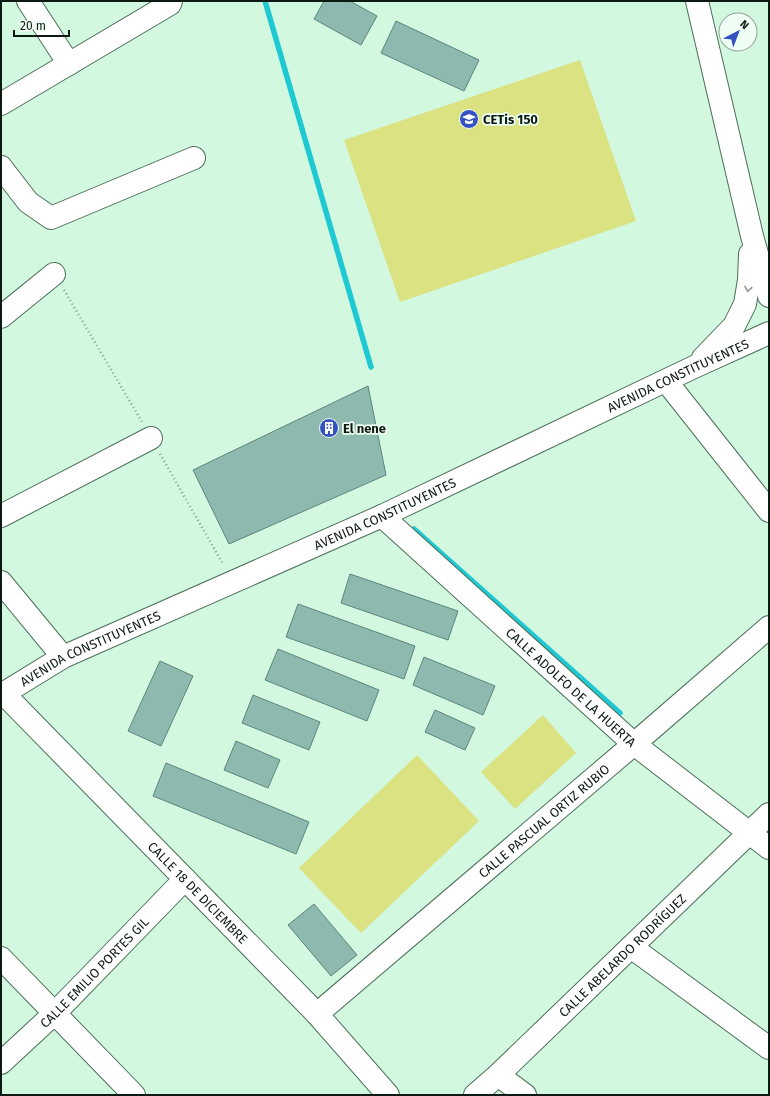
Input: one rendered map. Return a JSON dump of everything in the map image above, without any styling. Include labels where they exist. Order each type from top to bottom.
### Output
[{"type":"street","points":[[28,1],[69,64]]},
{"type":"street","points":[[1,104],[170,4],[171,1]]},
{"type":"street","points":[[698,1],[752,236],[769,296]]},
{"type":"street","points":[[1,167],[28,202],[51,218],[194,158]]},
{"type":"street","points":[[752,236],[769,254]]},
{"type":"street","points":[[694,367],[734,326],[745,304],[750,280],[752,236]]},
{"type":"street","points":[[1,317],[54,274]]},
{"type":"street","name":"AVENIDA CONSTITUYENTES","points":[[2,694],[64,657],[382,516],[694,367],[769,334]]},
{"type":"street","points":[[666,381],[769,511]]},
{"type":"street","points":[[1,516],[151,438]]},
{"type":"street","name":"CALLE ADOLFO DE LA HUERTA","points":[[382,516],[634,744],[769,848]]},
{"type":"street","points":[[1,582],[64,657]]},
{"type":"street","name":"CALLE PASCUAL ORTIZ RUBIO","points":[[317,1014],[769,627]]},
{"type":"street","name":"CALLE 18 DE DICIEMBRE","points":[[2,694],[317,1014],[388,1095]]},
{"type":"street","name":"CALLE ABELARDO RODRÍGUEZ","points":[[475,1095],[498,1075],[769,814]]},
{"type":"street","name":"CALLE EMILIO PORTES GIL","points":[[1,1063],[55,1013],[185,879]]},
{"type":"street","points":[[631,947],[769,1048]]},
{"type":"street","points":[[1,958],[134,1095]]},
{"type":"street","points":[[498,1075],[525,1095]]},
{"type":"green space","points":[[580,60],[636,221],[400,302],[344,140]]},
{"type":"green space","points":[[543,715],[576,753],[515,809],[481,772]]},
{"type":"green space","points":[[417,755],[479,821],[361,933],[299,868]]},
{"type":"building","points":[[324,1],[350,1],[377,16],[361,45],[314,19]]},
{"type":"building","points":[[396,21],[479,60],[464,91],[381,53]]},
{"type":"building","name":"El nene","points":[[368,386],[386,475],[229,544],[193,470]]},
{"type":"building","points":[[350,574],[458,611],[448,640],[341,603]]},
{"type":"building","points":[[298,604],[415,646],[404,679],[286,637]]},
{"type":"building","points":[[278,649],[379,690],[367,721],[265,680]]},
{"type":"building","points":[[424,657],[495,686],[483,715],[413,685]]},
{"type":"building","points":[[160,661],[193,676],[161,746],[128,731]]},
{"type":"building","points":[[253,695],[320,722],[309,750],[242,723]]},
{"type":"building","points":[[435,710],[475,728],[465,750],[425,732]]},
{"type":"building","points":[[236,741],[280,760],[268,788],[224,770]]},
{"type":"building","points":[[166,763],[309,822],[296,854],[153,796]]},
{"type":"building","points":[[314,904],[357,955],[331,976],[288,925]]},
{"type":"waterway","points":[[265,1],[371,367]]},
{"type":"waterway","points":[[414,529],[620,713]]},
{"type":"place","name":"CETis 150","points":[[469,119]]},
{"type":"place","name":"El nene","points":[[329,428]]}]
